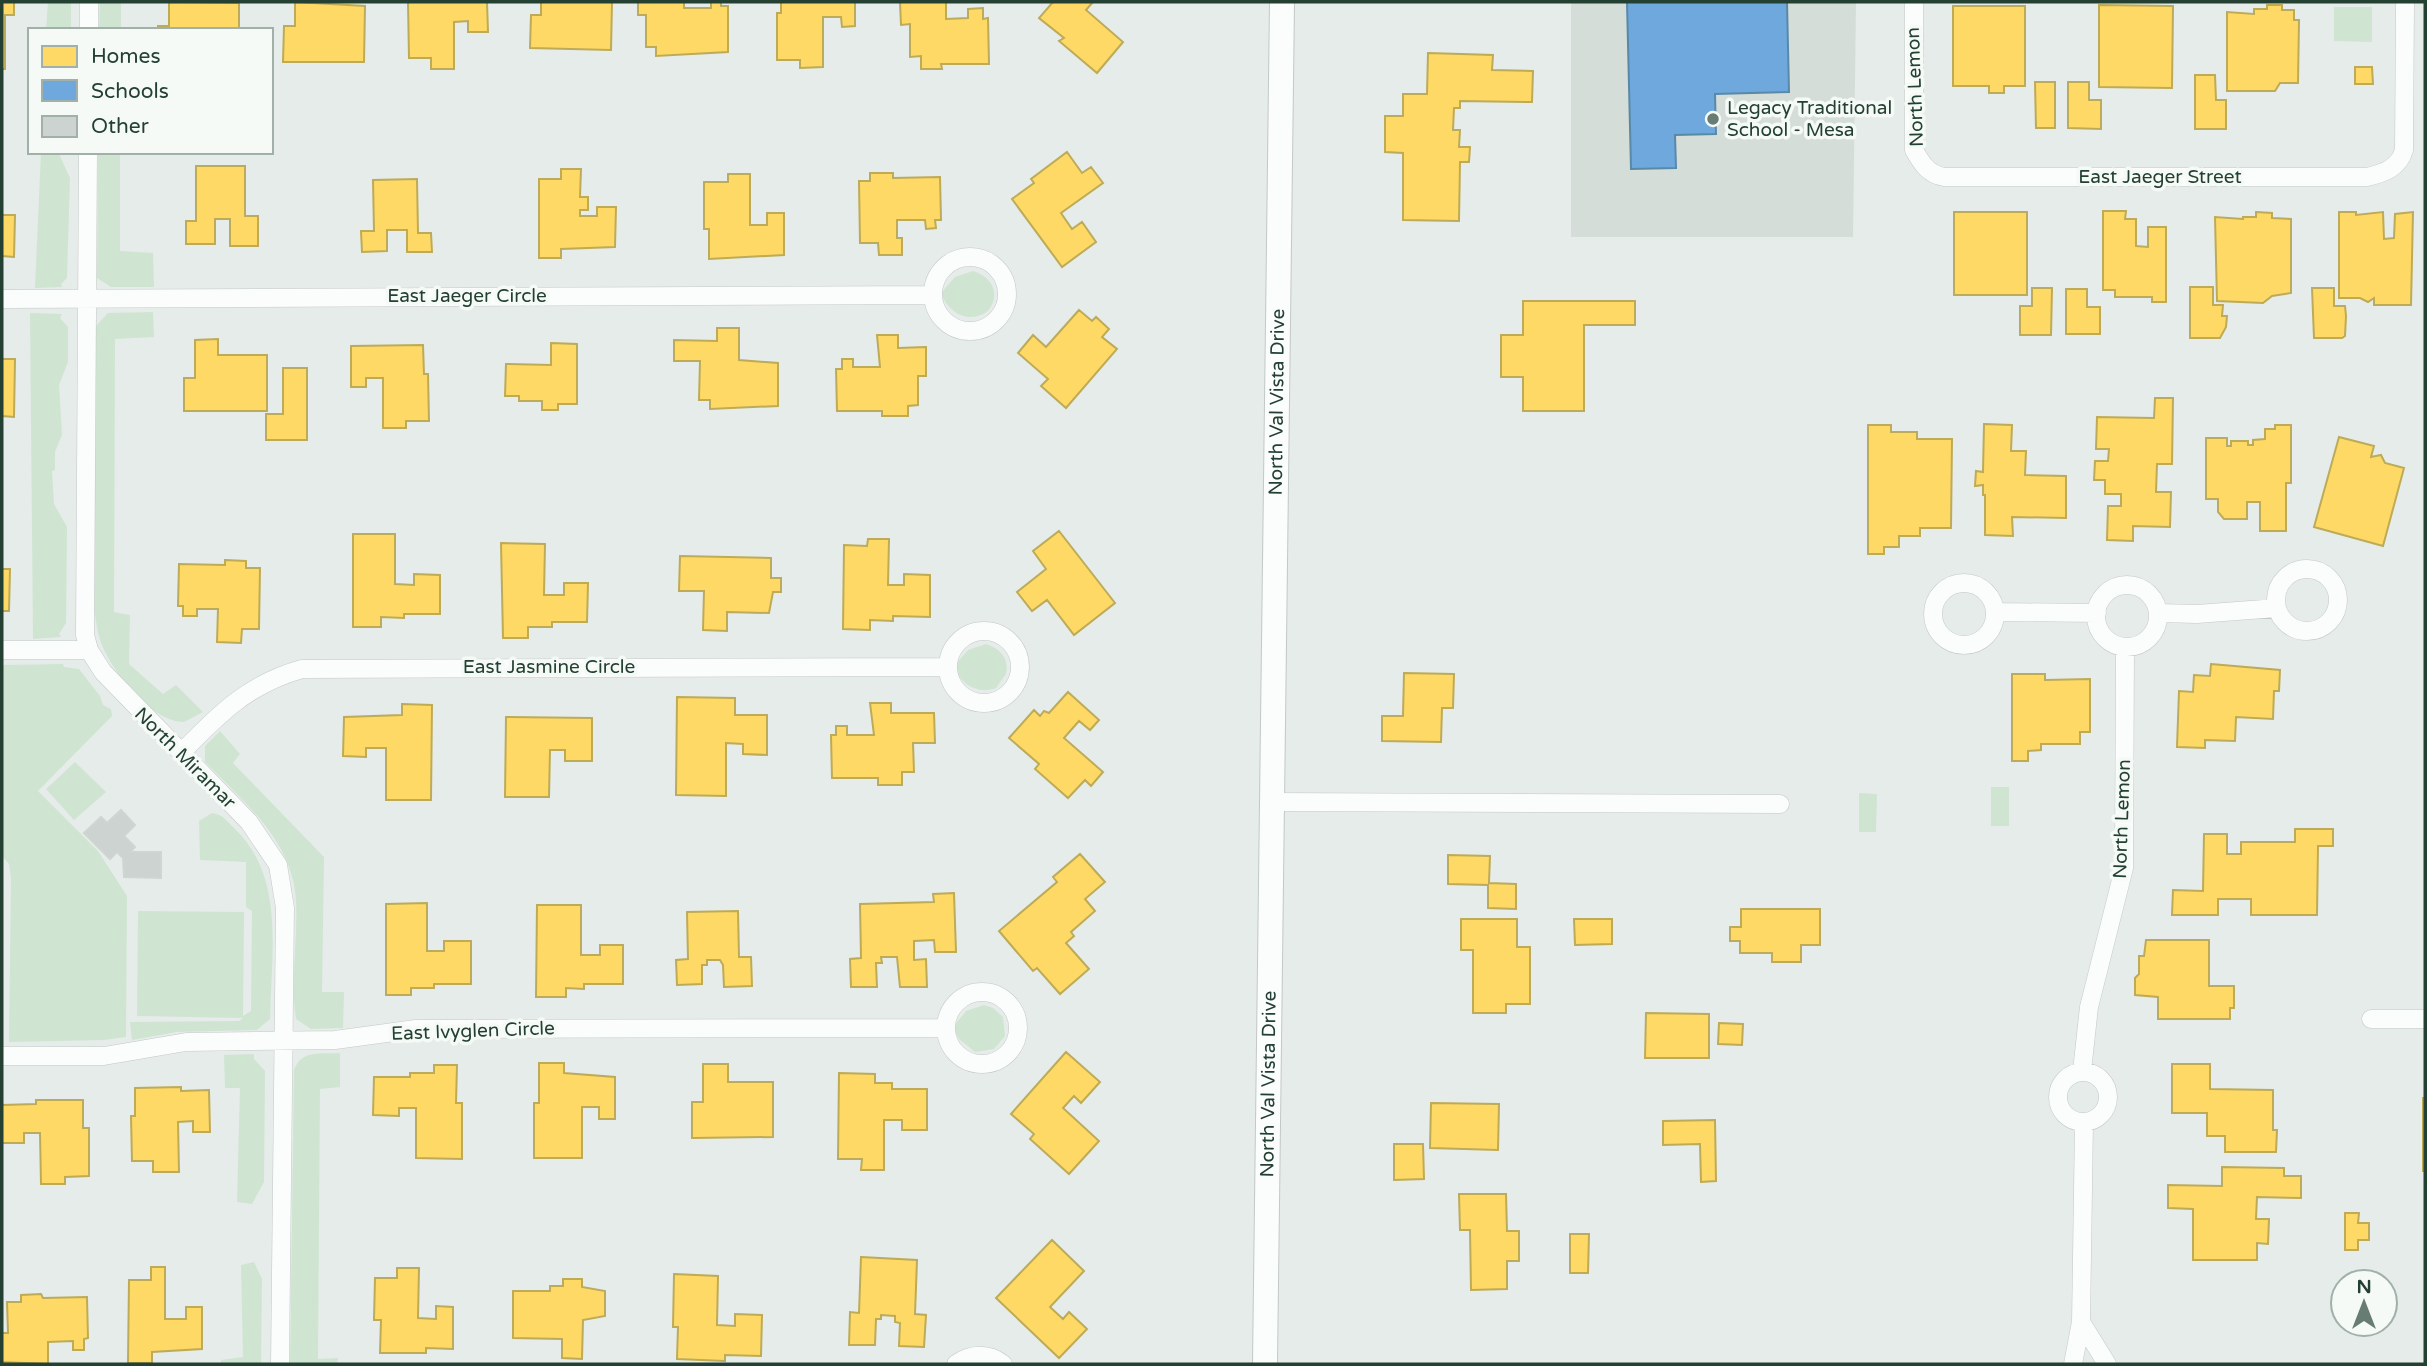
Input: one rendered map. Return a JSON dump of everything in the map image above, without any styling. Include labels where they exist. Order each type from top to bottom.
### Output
[{"type":"main road","name":"North Val Vista Drive","points":[[1265,1364],[1282,2]]},
{"type":"street","points":[[89,2],[89,28]]},
{"type":"street","name":"North Lemon","points":[[1914,2],[1914,150],[1927,169]]},
{"type":"street","name":"East Jaeger Street","points":[[1927,169],[1933,175],[1944,177],[2367,177],[2394,167],[2401,161],[2404,150],[2405,2]]},
{"type":"street","name":"North Miramar","points":[[88,154],[83,621],[89,650],[124,696],[249,821],[278,865],[285,908],[280,1364]]},
{"type":"street","points":[[975,257],[998,269],[1007,293],[1000,316],[982,330],[970,331],[948,325],[940,317],[932,295],[941,271],[950,262],[975,257]]},
{"type":"street","name":"East Jaeger Circle","points":[[2,299],[932,295]]},
{"type":"street","points":[[2125,584],[2144,589],[2151,596],[2158,613],[2153,634],[2145,641],[2125,647],[2106,638],[2099,629],[2096,613],[2108,592],[2125,584]]},
{"type":"street","points":[[2158,613],[2197,614],[2277,608]]},
{"type":"street","points":[[1995,612],[2096,613]]},
{"type":"street","points":[[988,631],[1009,640],[1020,662],[1020,674],[1008,694],[987,703],[975,702],[956,689],[948,667],[956,644],[976,632],[988,631]]},
{"type":"street","name":"North Lemon","points":[[2082,1072],[2089,1007],[2124,868],[2125,647]]},
{"type":"street","points":[[2,650],[89,650]]},
{"type":"street","name":"East Jasmine Circle","points":[[181,753],[228,705],[273,677],[302,669],[948,667]]},
{"type":"street","points":[[1272,802],[1780,804]]},
{"type":"street","points":[[976,993],[988,993],[1009,1004],[1018,1027],[1012,1049],[1003,1058],[982,1065],[960,1057],[951,1048],[945,1028],[948,1014],[955,1004],[976,993]]},
{"type":"street","points":[[2371,1019],[2425,1019]]},
{"type":"street","name":"East Ivyglen Circle","points":[[2,1056],[104,1056],[186,1042],[335,1040],[415,1029],[945,1028]]},
{"type":"street","points":[[2082,1072],[2101,1078],[2109,1098],[2101,1116],[2084,1123],[2067,1117],[2058,1099],[2064,1081],[2082,1072]]},
{"type":"street","points":[[2073,1364],[2081,1322],[2084,1123]]},
{"type":"street","points":[[2081,1322],[2107,1364]]},
{"type":"street","points":[[956,1364],[973,1356],[985,1356],[1003,1364]]},
{"type":"shaded area","name":"Legacy Traditional School - Mesa","points":[[1571,2],[1856,2],[1853,237],[1571,237]]},
{"type":"green space","points":[[48,2],[71,2],[71,28],[46,28]]},
{"type":"green space","points":[[100,2],[121,2],[121,28],[99,28]]},
{"type":"green space","points":[[2334,7],[2372,7],[2372,42],[2334,41]]},
{"type":"green space","points":[[41,154],[59,154],[70,178],[67,278],[61,284],[62,287],[35,288]]},
{"type":"green space","points":[[98,154],[120,154],[120,251],[153,253],[154,287],[111,287],[97,278]]},
{"type":"green space","points":[[973,271],[990,282],[994,299],[988,311],[967,317],[954,311],[941,293],[955,277]]},
{"type":"green space","points":[[153,312],[154,337],[115,339],[114,612],[130,615],[129,664],[163,694],[176,685],[203,712],[184,722],[159,714],[124,682],[102,645],[94,607],[96,326],[108,313]]},
{"type":"green space","points":[[30,313],[62,314],[60,318],[68,327],[68,362],[59,385],[62,435],[55,452],[55,470],[52,471],[54,504],[67,527],[66,623],[59,634],[61,637],[33,639]]},
{"type":"green space","points":[[986,644],[1003,655],[1006,674],[996,688],[976,689],[965,683],[954,666],[968,650]]},
{"type":"green space","points":[[63,664],[64,667],[79,669],[100,696],[103,705],[111,709],[112,716],[38,791],[98,851],[127,896],[126,1037],[9,1042],[11,878],[9,864],[2,856],[2,665]]},
{"type":"green space","points":[[220,731],[240,754],[233,763],[324,857],[322,992],[344,992],[343,1028],[311,1029],[296,1019],[296,902],[293,880],[286,860],[264,824],[205,762],[205,746]]},
{"type":"green space","points":[[75,762],[106,792],[74,820],[46,789]]},
{"type":"green space","points":[[1991,787],[2009,787],[2009,826],[1991,826]]},
{"type":"green space","points":[[1859,793],[1877,794],[1876,832],[1859,832]]},
{"type":"green space","points":[[212,813],[227,820],[251,848],[262,869],[269,893],[273,943],[270,1019],[257,1030],[177,1032],[132,1040],[130,1022],[239,1021],[243,1018],[137,1016],[138,911],[244,912],[243,1016],[251,1011],[252,911],[246,907],[246,862],[200,860],[199,821]]},
{"type":"green space","points":[[984,1005],[993,1008],[1003,1017],[1005,1036],[994,1049],[975,1052],[959,1039],[953,1027],[966,1011]]},
{"type":"green space","points":[[340,1053],[340,1087],[320,1089],[318,1359],[338,1358],[337,1364],[290,1364],[294,1070],[297,1063],[307,1056]]},
{"type":"green space","points":[[254,1054],[254,1059],[265,1071],[264,1182],[252,1204],[237,1202],[240,1088],[225,1088],[224,1055]]},
{"type":"green space","points":[[254,1262],[262,1279],[261,1364],[221,1364],[221,1360],[243,1357],[241,1265]]},
{"type":"building: Homes","points":[[2,2],[14,2],[14,15],[5,15],[5,69],[2,69]]},
{"type":"building: Homes","points":[[169,2],[239,3],[239,28],[158,28],[169,26]]},
{"type":"building: Homes","points":[[295,2],[365,6],[364,62],[283,62],[284,26],[295,26]]},
{"type":"building: Homes","points":[[408,2],[487,2],[488,32],[468,32],[468,21],[454,22],[454,69],[431,69],[431,58],[409,58]]},
{"type":"building: Homes","points":[[541,2],[612,2],[611,50],[530,48],[531,15],[541,15]]},
{"type":"building: Homes","points":[[638,2],[684,2],[684,8],[711,8],[711,2],[721,2],[721,6],[728,6],[728,52],[656,56],[656,47],[646,47],[646,15],[638,15]]},
{"type":"building: Homes","points":[[781,2],[855,2],[855,26],[842,27],[841,17],[823,17],[823,67],[800,68],[800,60],[777,60],[777,13],[781,13]]},
{"type":"building: Homes","points":[[900,2],[946,2],[946,19],[968,18],[968,9],[983,8],[983,19],[988,18],[989,64],[941,64],[942,69],[921,69],[921,56],[910,57],[910,24],[901,25]]},
{"type":"building: Homes","points":[[1053,2],[1093,2],[1086,10],[1123,42],[1097,73],[1059,41],[1064,38],[1039,18]]},
{"type":"building: Homes","points":[[2099,5],[2173,6],[2172,88],[2099,87]]},
{"type":"building: Homes","points":[[2267,5],[2282,5],[2282,10],[2294,10],[2294,20],[2299,20],[2298,83],[2280,83],[2275,91],[2227,91],[2227,12],[2254,14],[2254,9],[2267,9]]},
{"type":"building: Homes","points":[[1953,6],[2025,6],[2025,86],[2004,86],[2004,93],[1989,93],[1989,86],[1953,86]]},
{"type":"building: Homes","points":[[1428,53],[1493,55],[1492,70],[1533,71],[1532,102],[1460,101],[1460,108],[1454,108],[1453,130],[1460,130],[1459,147],[1470,147],[1469,162],[1460,162],[1459,221],[1403,220],[1403,153],[1385,152],[1385,116],[1403,116],[1403,94],[1427,94]]},
{"type":"building: Homes","points":[[2355,67],[2372,67],[2373,84],[2355,84]]},
{"type":"building: Homes","points":[[2195,75],[2215,75],[2216,100],[2226,100],[2226,129],[2195,129]]},
{"type":"building: Homes","points":[[2035,82],[2055,82],[2055,128],[2036,128]]},
{"type":"building: Homes","points":[[2068,82],[2089,82],[2089,100],[2101,100],[2101,129],[2068,128]]},
{"type":"building: Homes","points":[[1067,152],[1082,173],[1091,167],[1103,183],[1061,213],[1072,229],[1082,222],[1096,242],[1062,267],[1012,199],[1034,183],[1031,179]]},
{"type":"building: Homes","points":[[196,166],[245,166],[245,216],[258,216],[258,246],[230,246],[230,219],[215,219],[215,244],[186,244],[186,221],[196,221]]},
{"type":"building: Homes","points":[[561,169],[581,169],[580,197],[588,197],[588,210],[580,210],[580,216],[597,216],[597,207],[616,207],[615,247],[561,249],[561,258],[539,258],[539,179],[561,179]]},
{"type":"building: Homes","points":[[870,173],[893,173],[893,178],[940,177],[941,220],[935,220],[936,228],[926,229],[925,220],[897,220],[897,238],[902,238],[902,255],[879,255],[878,243],[860,243],[859,181],[870,181]]},
{"type":"building: Homes","points":[[728,174],[750,174],[750,225],[767,225],[767,213],[784,213],[784,255],[709,259],[709,229],[704,229],[704,182],[728,182]]},
{"type":"building: Homes","points":[[417,179],[418,233],[431,233],[432,252],[407,252],[407,230],[387,230],[387,251],[362,252],[361,231],[374,231],[373,180]]},
{"type":"building: Homes","points":[[2103,211],[2126,211],[2125,219],[2136,219],[2136,246],[2148,247],[2148,227],[2166,227],[2166,302],[2152,302],[2152,297],[2115,297],[2115,290],[2103,290]]},
{"type":"building: Homes","points":[[1954,212],[2027,212],[2027,295],[1954,295]]},
{"type":"building: Homes","points":[[2256,212],[2272,213],[2272,218],[2291,219],[2291,293],[2272,296],[2263,303],[2217,301],[2215,217],[2243,219],[2256,217]]},
{"type":"building: Homes","points":[[2339,212],[2356,212],[2356,215],[2383,212],[2384,239],[2394,238],[2395,214],[2413,212],[2411,305],[2374,305],[2374,298],[2368,302],[2360,298],[2339,298]]},
{"type":"building: Homes","points":[[2,215],[15,215],[14,257],[2,256]]},
{"type":"building: Homes","points":[[2190,287],[2213,287],[2213,305],[2223,305],[2222,316],[2227,316],[2226,327],[2220,338],[2190,338]]},
{"type":"building: Homes","points":[[2032,288],[2052,288],[2051,335],[2020,335],[2020,306],[2032,306]]},
{"type":"building: Homes","points":[[2312,288],[2334,288],[2334,306],[2345,306],[2345,336],[2342,338],[2314,338]]},
{"type":"building: Homes","points":[[2066,289],[2087,289],[2087,307],[2100,307],[2100,334],[2066,334]]},
{"type":"building: Homes","points":[[1523,301],[1635,301],[1635,325],[1584,325],[1584,411],[1523,411],[1523,377],[1501,377],[1501,335],[1523,335]]},
{"type":"building: Homes","points":[[1079,310],[1092,321],[1096,317],[1109,329],[1102,337],[1117,349],[1066,408],[1041,386],[1048,379],[1018,353],[1033,335],[1046,347]]},
{"type":"building: Homes","points":[[717,328],[739,328],[739,360],[778,363],[778,406],[710,409],[710,400],[699,400],[700,361],[674,361],[674,340],[717,341]]},
{"type":"building: Homes","points":[[877,335],[898,335],[898,348],[926,347],[926,376],[918,376],[918,405],[908,406],[908,416],[882,416],[882,411],[837,411],[836,369],[842,369],[842,359],[853,359],[853,367],[880,367]]},
{"type":"building: Homes","points":[[218,339],[218,355],[267,355],[267,411],[184,411],[184,378],[195,378],[195,340]]},
{"type":"building: Homes","points":[[551,343],[577,344],[577,404],[558,404],[558,410],[542,410],[542,401],[519,401],[519,396],[505,396],[506,364],[551,365]]},
{"type":"building: Homes","points":[[423,345],[424,374],[428,374],[429,421],[406,421],[406,428],[383,428],[383,378],[366,378],[366,387],[351,387],[351,346]]},
{"type":"building: Homes","points":[[2,359],[15,359],[14,417],[2,416]]},
{"type":"building: Homes","points":[[283,368],[307,368],[307,440],[266,440],[266,414],[283,414]]},
{"type":"building: Homes","points":[[2155,398],[2173,398],[2172,464],[2157,464],[2156,492],[2171,492],[2170,527],[2133,526],[2133,541],[2107,540],[2108,506],[2121,506],[2121,494],[2105,494],[2105,480],[2094,480],[2095,461],[2108,461],[2109,449],[2096,449],[2097,417],[2154,418]]},
{"type":"building: Homes","points":[[1984,424],[2012,425],[2011,451],[2026,451],[2025,475],[2066,476],[2066,518],[2012,517],[2013,536],[1985,535],[1983,485],[1975,486],[1976,471],[1983,472]]},
{"type":"building: Homes","points":[[1868,425],[1891,425],[1891,432],[1917,432],[1917,439],[1952,439],[1951,528],[1920,528],[1920,536],[1899,536],[1899,547],[1884,547],[1884,554],[1868,554]]},
{"type":"building: Homes","points":[[2275,425],[2291,425],[2291,483],[2286,483],[2286,531],[2260,531],[2260,502],[2247,502],[2247,519],[2224,519],[2218,512],[2218,499],[2206,499],[2206,438],[2227,438],[2227,446],[2231,446],[2231,441],[2248,441],[2248,445],[2253,445],[2253,440],[2265,439],[2265,429],[2275,429]]},
{"type":"building: Homes","points":[[2339,437],[2374,446],[2371,457],[2381,455],[2385,463],[2404,468],[2383,546],[2314,527]]},
{"type":"building: Homes","points":[[1059,531],[1115,603],[1074,635],[1047,600],[1032,611],[1017,592],[1046,569],[1033,551]]},
{"type":"building: Homes","points":[[353,534],[395,534],[395,584],[414,585],[414,574],[440,575],[440,614],[404,614],[404,618],[381,617],[381,627],[353,627]]},
{"type":"building: Homes","points":[[868,539],[889,539],[888,585],[904,585],[904,574],[930,575],[930,617],[893,616],[893,621],[870,620],[870,630],[843,629],[844,545],[867,546]]},
{"type":"building: Homes","points":[[501,543],[545,544],[544,595],[564,595],[564,583],[588,583],[587,622],[552,622],[552,627],[528,627],[528,638],[503,638]]},
{"type":"building: Homes","points":[[680,556],[771,558],[771,578],[781,578],[781,592],[773,592],[769,613],[727,612],[727,631],[703,630],[704,591],[679,591]]},
{"type":"building: Homes","points":[[225,560],[246,561],[246,568],[260,568],[259,629],[242,629],[241,643],[217,642],[218,609],[197,609],[197,616],[183,616],[183,606],[178,606],[179,564],[225,565]]},
{"type":"building: Homes","points":[[2,569],[10,569],[9,611],[2,611]]},
{"type":"building: Homes","points":[[2211,664],[2280,670],[2279,691],[2274,691],[2273,719],[2236,717],[2235,741],[2205,740],[2205,748],[2177,747],[2179,691],[2193,692],[2194,675],[2210,676]]},
{"type":"building: Homes","points":[[1404,673],[1454,674],[1453,708],[1442,708],[1441,742],[1382,741],[1382,716],[1403,716]]},
{"type":"building: Homes","points":[[2012,674],[2045,674],[2045,680],[2090,679],[2090,732],[2080,732],[2080,744],[2041,744],[2041,750],[2028,751],[2028,761],[2012,761]]},
{"type":"building: Homes","points":[[1068,692],[1099,720],[1090,730],[1079,721],[1064,738],[1103,772],[1091,786],[1085,780],[1068,798],[1035,769],[1039,764],[1009,738],[1034,710],[1040,716],[1044,711],[1049,713]]},
{"type":"building: Homes","points":[[677,697],[735,698],[735,715],[767,715],[767,755],[743,754],[743,744],[726,743],[726,796],[676,795]]},
{"type":"building: Homes","points":[[870,703],[891,703],[891,713],[934,713],[935,743],[913,743],[914,772],[902,772],[902,785],[878,785],[878,778],[832,778],[831,735],[836,735],[836,726],[847,726],[847,735],[874,735]]},
{"type":"building: Homes","points":[[402,704],[432,705],[431,800],[386,800],[386,748],[366,748],[366,757],[343,756],[344,717],[402,715]]},
{"type":"building: Homes","points":[[506,717],[592,718],[592,761],[565,761],[565,750],[550,750],[549,797],[505,797]]},
{"type":"building: Homes","points":[[2295,829],[2333,829],[2333,846],[2318,846],[2317,915],[2251,915],[2251,899],[2218,899],[2218,915],[2172,915],[2173,890],[2203,891],[2204,834],[2227,834],[2227,854],[2241,854],[2241,842],[2295,842]]},
{"type":"building: Homes","points":[[1080,854],[1105,882],[1085,899],[1095,911],[1071,932],[1074,936],[1066,943],[1089,969],[1060,994],[1037,968],[1033,971],[999,931],[1057,882],[1053,877]]},
{"type":"building: Homes","points":[[1448,855],[1490,856],[1489,883],[1516,884],[1516,909],[1488,908],[1488,885],[1448,884]]},
{"type":"building: Homes","points":[[954,893],[956,952],[935,952],[934,940],[914,941],[914,960],[926,959],[927,987],[900,987],[897,957],[881,957],[882,963],[876,963],[877,987],[851,987],[850,959],[861,958],[860,904],[934,902],[933,894]]},
{"type":"building: Homes","points":[[427,903],[427,951],[444,951],[444,941],[471,941],[471,984],[434,984],[434,988],[411,988],[411,995],[386,995],[386,904]]},
{"type":"building: Homes","points":[[537,905],[581,905],[581,955],[600,955],[600,945],[623,945],[623,984],[584,984],[584,989],[566,988],[566,997],[536,997]]},
{"type":"building: Homes","points":[[1741,909],[1820,909],[1820,945],[1801,945],[1801,962],[1772,962],[1772,953],[1740,953],[1740,941],[1730,941],[1730,927],[1741,927]]},
{"type":"building: Homes","points":[[738,911],[739,957],[751,957],[752,986],[724,987],[723,965],[720,960],[707,960],[707,965],[702,965],[702,984],[677,985],[676,960],[688,959],[687,912]]},
{"type":"building: Homes","points":[[1461,919],[1517,919],[1517,947],[1530,947],[1530,1004],[1506,1004],[1506,1013],[1473,1013],[1473,950],[1461,950]]},
{"type":"building: Homes","points":[[1574,919],[1612,919],[1612,944],[1575,945]]},
{"type":"building: Homes","points":[[2146,940],[2209,940],[2209,986],[2234,986],[2234,1008],[2230,1008],[2230,1019],[2158,1019],[2158,997],[2135,995],[2139,956],[2144,956]]},
{"type":"building: Homes","points":[[1646,1013],[1709,1014],[1709,1058],[1645,1058]]},
{"type":"building: Homes","points":[[1719,1023],[1743,1024],[1742,1045],[1718,1044]]},
{"type":"building: Homes","points":[[1066,1052],[1100,1082],[1081,1103],[1074,1096],[1063,1108],[1099,1141],[1069,1174],[1030,1139],[1034,1134],[1011,1114]]},
{"type":"building: Homes","points":[[539,1063],[564,1063],[564,1073],[615,1077],[615,1119],[599,1119],[599,1107],[582,1107],[582,1158],[534,1158],[534,1103],[539,1103]]},
{"type":"building: Homes","points":[[703,1064],[728,1064],[728,1082],[773,1082],[773,1137],[692,1138],[692,1102],[703,1102]]},
{"type":"building: Homes","points":[[2172,1064],[2210,1064],[2210,1089],[2273,1090],[2276,1152],[2225,1152],[2225,1136],[2207,1136],[2207,1113],[2172,1113]]},
{"type":"building: Homes","points":[[434,1065],[457,1065],[456,1103],[462,1103],[462,1159],[416,1158],[416,1108],[399,1108],[399,1116],[373,1115],[374,1077],[410,1077],[410,1073],[434,1073]]},
{"type":"building: Homes","points":[[839,1073],[875,1074],[875,1083],[892,1083],[892,1089],[927,1089],[927,1130],[902,1130],[902,1120],[884,1120],[884,1170],[861,1170],[862,1159],[838,1159]]},
{"type":"building: Homes","points":[[181,1087],[181,1091],[209,1090],[210,1132],[193,1132],[193,1121],[178,1122],[179,1172],[153,1172],[153,1161],[132,1161],[131,1116],[135,1116],[135,1088]]},
{"type":"building: Homes","points":[[2425,1098],[2425,1171],[2423,1171]]},
{"type":"building: Homes","points":[[36,1100],[83,1100],[83,1128],[89,1128],[89,1176],[65,1177],[65,1184],[41,1184],[40,1133],[24,1133],[24,1143],[2,1143],[2,1105],[36,1104]]},
{"type":"building: Homes","points":[[1431,1103],[1499,1104],[1498,1150],[1430,1148]]},
{"type":"building: Homes","points":[[1715,1120],[1716,1181],[1701,1182],[1700,1144],[1663,1145],[1663,1121]]},
{"type":"building: Homes","points":[[1394,1144],[1423,1144],[1424,1179],[1394,1180]]},
{"type":"building: Homes","points":[[2222,1167],[2284,1168],[2284,1176],[2301,1176],[2301,1198],[2257,1197],[2256,1219],[2269,1219],[2268,1244],[2257,1243],[2257,1260],[2193,1260],[2193,1209],[2168,1208],[2168,1185],[2222,1186]]},
{"type":"building: Homes","points":[[1459,1194],[1506,1194],[1507,1231],[1519,1231],[1519,1261],[1507,1261],[1507,1289],[1471,1290],[1470,1230],[1460,1230]]},
{"type":"building: Homes","points":[[2345,1213],[2359,1213],[2358,1223],[2369,1223],[2369,1240],[2358,1240],[2358,1250],[2345,1250]]},
{"type":"building: Homes","points":[[1570,1234],[1589,1234],[1588,1273],[1570,1273]]},
{"type":"building: Homes","points":[[1052,1240],[1084,1271],[1050,1307],[1063,1319],[1069,1312],[1087,1329],[1059,1358],[996,1298]]},
{"type":"building: Homes","points":[[861,1257],[917,1260],[915,1314],[926,1315],[924,1347],[899,1346],[900,1323],[895,1322],[895,1316],[881,1315],[881,1319],[876,1319],[875,1345],[849,1345],[850,1312],[859,1313]]},
{"type":"building: Homes","points":[[151,1267],[165,1267],[165,1319],[186,1319],[186,1307],[202,1307],[202,1349],[152,1352],[152,1363],[128,1363],[129,1280],[151,1280]]},
{"type":"building: Homes","points":[[397,1268],[419,1268],[418,1318],[436,1319],[436,1306],[453,1307],[453,1349],[426,1348],[426,1353],[380,1353],[381,1320],[374,1320],[375,1278],[397,1278]]},
{"type":"building: Homes","points":[[674,1274],[718,1276],[717,1325],[735,1326],[735,1314],[762,1315],[761,1356],[725,1355],[725,1361],[677,1359],[678,1327],[673,1327]]},
{"type":"building: Homes","points":[[563,1279],[582,1279],[582,1287],[605,1291],[605,1316],[583,1320],[582,1359],[562,1358],[562,1339],[513,1338],[513,1291],[550,1291],[550,1286],[563,1286]]},
{"type":"building: Homes","points":[[41,1294],[43,1298],[87,1297],[88,1338],[84,1339],[84,1350],[73,1350],[73,1341],[48,1342],[48,1364],[2,1362],[2,1333],[8,1333],[7,1302],[21,1302],[21,1295]]},
{"type":"building: Schools","points":[[1627,2],[1787,2],[1789,92],[1715,94],[1716,134],[1675,135],[1676,168],[1631,169]]},
{"type":"building: Other","points":[[121,810],[135,825],[124,836],[135,847],[130,852],[161,852],[161,878],[124,877],[123,858],[117,852],[110,859],[84,833],[101,817],[107,823]]},
{"type":"place","name":"Legacy Traditional School - Mesa","points":[[1713,119]]}]
